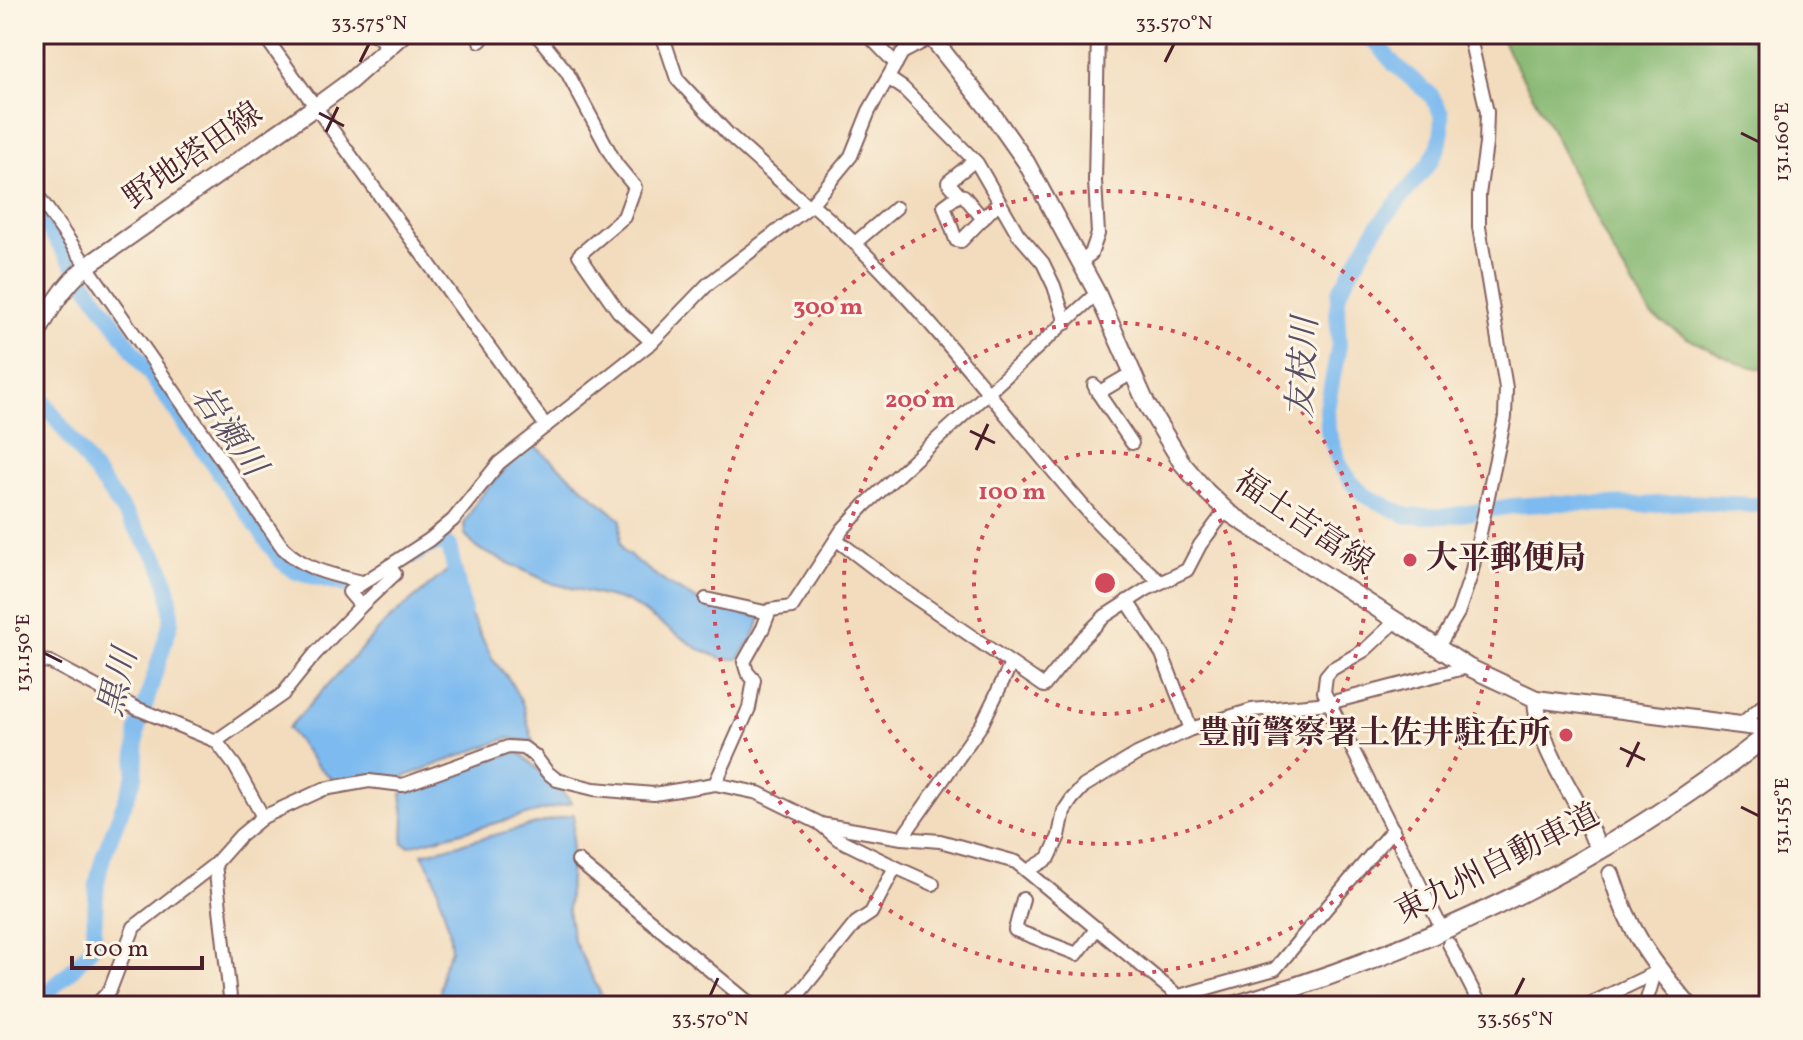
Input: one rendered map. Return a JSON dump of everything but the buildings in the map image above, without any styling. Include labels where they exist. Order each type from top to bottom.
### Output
[{"type":"highway","name":"東九州自動車道","points":[[1233,1006],[1377,958],[1460,924],[1521,893],[1640,826],[1684,797],[1755,729]]},
{"type":"main road","name":"野地塔田線","points":[[34,340],[55,300],[68,282],[87,266],[315,107],[349,82],[403,34]]},
{"type":"main road","name":"福土吉富線","points":[[933,35],[1026,162],[1097,293],[1147,405],[1182,463],[1226,510],[1468,667],[1536,699],[1755,729]]},
{"type":"main road","points":[[1536,699],[1537,721],[1547,746],[1594,839]]},
{"type":"main road","points":[[1611,874],[1641,947],[1657,972],[1689,1006]]},
{"type":"street","points":[[263,34],[546,426]]},
{"type":"street","points":[[374,34],[390,46]]},
{"type":"street","points":[[536,34],[567,72],[616,164],[635,187],[624,217],[579,255],[618,311],[652,342]]},
{"type":"street","points":[[662,34],[677,79],[728,134],[856,242],[1091,516],[1160,582]]},
{"type":"street","points":[[867,34],[896,64]]},
{"type":"street","points":[[1080,262],[1091,254],[1098,234],[1095,181],[1098,34]]},
{"type":"street","points":[[1438,647],[1458,613],[1471,575],[1505,417],[1506,388],[1479,227],[1487,112],[1469,34]]},
{"type":"street","points":[[361,606],[349,592],[453,520],[499,463],[652,342],[708,284],[810,206],[851,156],[869,111],[902,53],[933,35]]},
{"type":"street","points":[[888,78],[903,88],[974,161],[1018,234],[1043,263],[1066,323]]},
{"type":"street","points":[[974,161],[948,182],[983,219]]},
{"type":"street","points":[[34,190],[283,548],[295,560],[312,569],[362,582]]},
{"type":"street","points":[[959,195],[944,206],[956,240],[961,241],[998,203]]},
{"type":"street","points":[[856,242],[896,208]]},
{"type":"street","points":[[715,784],[749,708],[754,680],[744,662],[770,610],[792,607],[842,530],[865,505],[1097,293]]},
{"type":"street","points":[[1132,373],[1096,389],[1132,443]]},
{"type":"street","points":[[837,540],[1044,686],[1080,641],[1105,616],[1160,582],[1187,570],[1200,545],[1226,510]]},
{"type":"street","points":[[216,741],[283,694],[315,654],[395,574],[389,566]]},
{"type":"street","points":[[706,599],[769,613]]},
{"type":"street","points":[[1127,601],[1162,654],[1191,729]]},
{"type":"street","points":[[1396,621],[1365,650],[1332,669],[1326,676],[1324,692],[1439,923]]},
{"type":"street","points":[[34,660],[50,662],[136,708],[216,741],[235,766],[263,817]]},
{"type":"street","points":[[902,838],[982,724],[1011,664]]},
{"type":"street","points":[[1029,870],[1049,858],[1059,836],[1064,811],[1084,786],[1137,754],[1191,729],[1252,710],[1329,703],[1468,667]]},
{"type":"street","points":[[1755,729],[1769,700]]},
{"type":"street","points":[[95,1006],[110,990],[134,927],[215,864],[240,836],[263,817],[324,789],[369,781],[403,785],[508,747],[524,748],[557,780],[594,789],[654,794],[715,784],[758,793],[819,823],[838,839],[933,884]]},
{"type":"street","points":[[819,823],[902,838],[940,841],[1016,862],[1184,1000],[1275,969],[1393,829]]},
{"type":"street","points":[[578,861],[753,1006]]},
{"type":"street","points":[[215,864],[231,1006]]},
{"type":"street","points":[[789,1006],[856,923],[871,913],[895,867]]},
{"type":"street","points":[[1023,899],[1015,930],[1077,954],[1097,928]]},
{"type":"street","points":[[1449,944],[1481,1006]]},
{"type":"street","points":[[1586,1006],[1657,972]]},
{"type":"street","points":[[1645,1006],[1657,972]]},
{"type":"green space","points":[[1498,34],[1744,34],[1769,57],[1769,371],[1737,363],[1687,338],[1651,315],[1613,252],[1545,117]]},
{"type":"water","points":[[536,447],[621,520],[620,543],[623,551],[668,584],[710,607],[762,617],[738,659],[723,659],[699,649],[628,602],[551,583],[476,548],[465,534],[464,524],[480,496],[525,448]]},
{"type":"water","points":[[448,570],[460,610],[468,609],[493,660],[509,679],[523,705],[533,742],[508,738],[395,780],[371,777],[335,781],[316,765],[288,728],[387,621]]},
{"type":"water","points":[[518,751],[571,803],[409,846],[403,843],[401,794],[429,780]]},
{"type":"water","points":[[574,814],[568,910],[573,939],[607,1006],[439,1006],[442,969],[451,950],[449,929],[434,876],[422,854]]},
{"type":"waterway","name":"友枝川","points":[[1362,34],[1376,42],[1394,64],[1431,95],[1441,113],[1442,130],[1439,146],[1429,164],[1376,228],[1339,292],[1339,345],[1327,408],[1328,431],[1340,465],[1351,482],[1364,495],[1407,516],[1448,516],[1555,503],[1769,503]]},
{"type":"waterway","name":"岩瀬川","points":[[34,209],[74,266]]},
{"type":"waterway","name":"岩瀬川","points":[[83,279],[281,561],[296,572],[346,585]]},
{"type":"waterway","name":"黒川","points":[[34,388],[158,559],[168,590],[171,613],[171,622],[137,731],[135,776],[103,857],[97,882],[93,946],[34,1005]]},
{"type":"waterway","name":"岩瀬川","points":[[413,556],[429,546],[445,543],[449,546],[464,611]]},
{"type":"place","name":"大平郵便局","points":[[1410,560]]},
{"type":"place","name":"豊前警察署土佐井駐在所","points":[[1566,735]]}]
